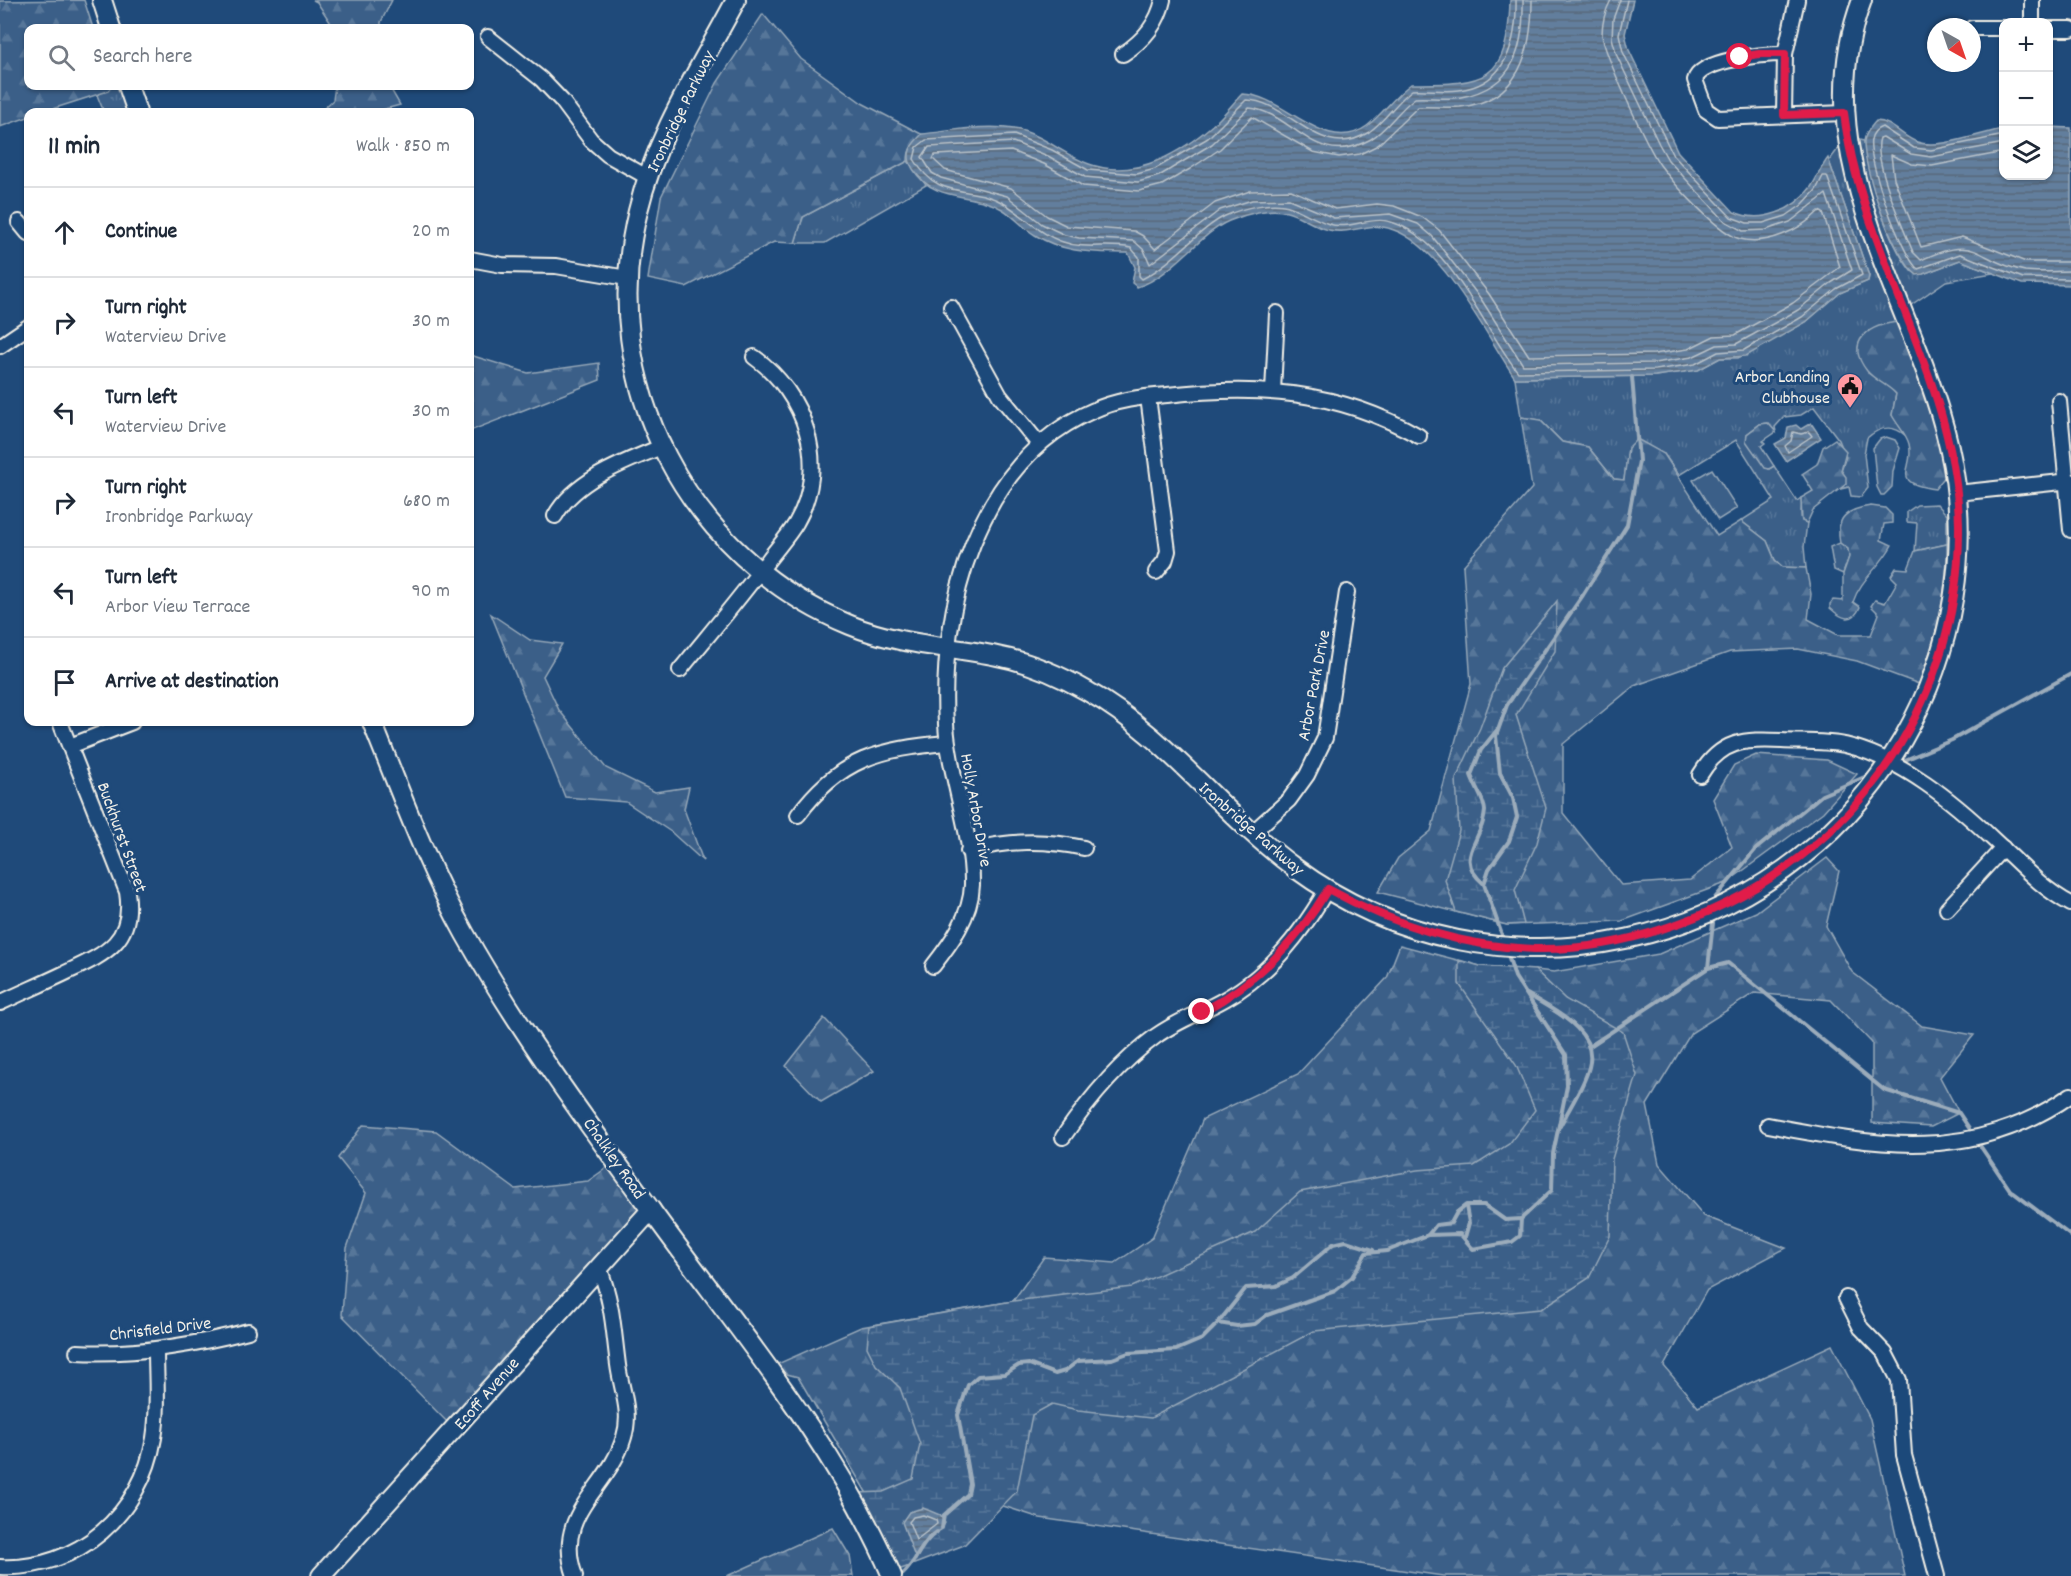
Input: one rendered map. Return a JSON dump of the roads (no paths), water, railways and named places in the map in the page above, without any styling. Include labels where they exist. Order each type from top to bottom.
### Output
[{"type":"street","points":[[102,0],[110,24]]},
{"type":"street","points":[[1123,54],[1146,35],[1155,22],[1163,0]]},
{"type":"street","points":[[1784,115],[1785,54],[1797,0]]},
{"type":"street","name":"Ironbridge Parkway","points":[[734,1],[670,124],[647,177],[637,213],[627,278],[632,358],[648,416],[661,447],[688,496],[705,519],[760,572],[810,606],[840,621],[871,634],[1021,662],[1048,671],[1092,693],[1141,726],[1252,833],[1295,868],[1328,889],[1393,921],[1466,941],[1535,949],[1616,941],[1687,921],[1725,906],[1778,876],[1832,831],[1863,796],[1888,762],[1920,708],[1944,645],[1958,559],[1957,493],[1948,441],[1933,389],[1860,195],[1848,146],[1844,113],[1845,62],[1862,0]]},
{"type":"street","points":[[2032,0],[2032,18]]},
{"type":"street","points":[[1981,28],[1999,28]]},
{"type":"street","points":[[2053,29],[2071,29]]},
{"type":"street","points":[[488,37],[541,79],[562,101],[591,140],[608,155],[647,177]]},
{"type":"street","points":[[1785,54],[1740,57],[1700,73],[1695,81],[1706,110],[1718,118],[1844,113]]},
{"type":"street","points":[[129,90],[136,108]]},
{"type":"street","points":[[474,260],[502,265],[556,266],[627,278]]},
{"type":"street","points":[[951,307],[1000,396],[1039,444]]},
{"type":"street","points":[[1273,391],[1277,313]]},
{"type":"street","points":[[0,346],[24,330]]},
{"type":"street","points":[[680,670],[760,572],[796,523],[804,504],[811,469],[807,430],[800,409],[782,381],[754,357]]},
{"type":"street","name":"Holly Arbor Drive","points":[[933,966],[951,944],[967,910],[972,886],[968,851],[947,743],[946,681],[956,598],[976,537],[1008,480],[1039,444],[1091,411],[1148,397],[1235,390],[1273,391],[1347,404],[1393,422],[1419,436]]},
{"type":"street","points":[[1148,397],[1168,551],[1165,561],[1156,572]]},
{"type":"street","points":[[2059,401],[2069,482],[2071,530]]},
{"type":"street","points":[[555,516],[571,496],[598,477],[661,447]]},
{"type":"street","points":[[1957,493],[2069,482]]},
{"type":"street","name":"Arbor Park Drive","points":[[1252,833],[1289,800],[1307,775],[1325,738],[1347,592]]},
{"type":"street","name":"Buckhurst Street","points":[[0,1003],[109,951],[123,932],[129,918],[128,892],[62,726]]},
{"type":"street","points":[[70,746],[122,726]]},
{"type":"street","name":"Chalkley Road","points":[[374,726],[430,867],[464,932],[507,1002],[651,1210],[753,1346],[830,1459],[878,1545],[892,1576]]},
{"type":"street","points":[[1700,775],[1714,755],[1725,747],[1751,739],[1844,745],[1888,762],[1951,803],[2041,885],[2071,904]]},
{"type":"street","points":[[798,815],[814,794],[847,766],[896,749],[947,743]]},
{"type":"street","points":[[968,851],[997,844],[1034,840],[1084,848]]},
{"type":"street","points":[[1947,909],[2003,848]]},
{"type":"street","points":[[1063,1137],[1086,1104],[1127,1060],[1175,1024],[1228,998],[1274,962],[1294,940],[1328,889]]},
{"type":"street","points":[[1768,1125],[1864,1143],[1928,1144],[1978,1137],[2008,1127],[2037,1115],[2071,1095]]},
{"type":"street","name":"Ecoff Avenue","points":[[321,1576],[651,1210]]},
{"type":"street","points":[[575,1576],[568,1553],[572,1528],[619,1450],[627,1421],[618,1364],[614,1315],[599,1267]]},
{"type":"street","points":[[1846,1298],[1861,1328],[1885,1353],[1899,1380],[1904,1455],[1937,1576]]},
{"type":"street","name":"Chrisfield Drive","points":[[77,1352],[121,1354],[156,1350],[248,1331]]},
{"type":"street","points":[[0,1567],[31,1565],[71,1553],[108,1528],[133,1498],[148,1463],[154,1439],[157,1414],[156,1350]]},
{"type":"water","points":[[1510,0],[1633,0],[1625,34],[1629,50],[1678,152],[1734,212],[1755,217],[1776,213],[1796,203],[1811,187],[1828,158],[1869,276],[1868,281],[1840,293],[1806,322],[1746,356],[1720,358],[1698,370],[1655,376],[1515,378],[1476,315],[1444,270],[1426,251],[1407,237],[1388,228],[1374,226],[1336,231],[1324,229],[1281,211],[1250,214],[1218,227],[1162,274],[1137,287],[1132,283],[1135,267],[1128,253],[1080,251],[1058,246],[1031,232],[1002,209],[932,187],[922,180],[910,164],[910,150],[922,134],[992,127],[1024,131],[1089,164],[1124,169],[1141,166],[1174,153],[1189,143],[1217,121],[1242,94],[1273,103],[1320,129],[1336,134],[1351,134],[1373,121],[1411,84],[1457,83],[1488,73],[1497,63],[1504,48]]},
{"type":"water","points":[[1876,121],[1887,124],[1917,142],[1936,144],[1999,130],[1999,180],[2053,180],[2053,127],[2071,128],[2071,285],[2022,284],[1960,260],[1917,275],[1899,252],[1874,192],[1865,154],[1864,141]]},
{"type":"water","points":[[1811,423],[1821,438],[1786,461],[1775,444],[1786,438],[1788,427],[1796,425],[1801,429]]},
{"type":"water","points":[[923,1508],[940,1515],[945,1523],[941,1530],[928,1537],[916,1560],[902,1522],[909,1512]]},
{"type":"waterway","points":[[1502,935],[1484,884],[1489,869],[1509,841],[1517,817],[1513,798],[1500,773],[1496,736],[1507,705],[1583,595],[1627,525],[1639,461],[1632,377]]},
{"type":"waterway","points":[[1905,760],[1952,740],[2071,674]]},
{"type":"waterway","points":[[1484,884],[1470,866],[1472,849],[1480,832],[1485,811],[1471,775],[1481,750],[1497,730]]},
{"type":"waterway","points":[[1715,898],[1756,849],[1822,795],[1867,776]]},
{"type":"waterway","points":[[1590,1046],[1708,968],[1713,923]]},
{"type":"waterway","points":[[942,1528],[944,1515],[968,1494],[970,1484],[958,1415],[968,1385],[978,1376],[1005,1374],[1019,1365],[1029,1364],[1055,1374],[1065,1371],[1078,1361],[1112,1359],[1128,1353],[1176,1350],[1202,1339],[1218,1323],[1237,1326],[1255,1324],[1267,1315],[1335,1291],[1352,1277],[1366,1253],[1387,1251],[1428,1235],[1460,1234],[1473,1249],[1512,1242],[1520,1236],[1521,1219],[1552,1190],[1553,1154],[1567,1086],[1566,1055],[1515,977],[1509,958]]},
{"type":"waterway","points":[[1708,968],[1728,963],[1884,1090],[1959,1113],[1969,1128]]},
{"type":"waterway","points":[[1527,994],[1560,1014],[1580,1032],[1587,1042],[1590,1054],[1589,1067],[1584,1082],[1560,1126]]},
{"type":"waterway","points":[[1981,1147],[2010,1190],[2071,1236]]},
{"type":"waterway","points":[[1428,1235],[1436,1225],[1451,1223],[1457,1212],[1466,1205],[1484,1205],[1505,1220],[1521,1219]]},
{"type":"waterway","points":[[1465,1237],[1469,1223],[1466,1206]]},
{"type":"waterway","points":[[1218,1323],[1246,1288],[1276,1286],[1293,1278],[1333,1244],[1346,1241],[1373,1250]]},
{"type":"waterway","points":[[903,1574],[927,1541],[937,1532]]},
{"type":"place","name":"Arbor Landing Clubhouse","points":[[1850,409]]}]
